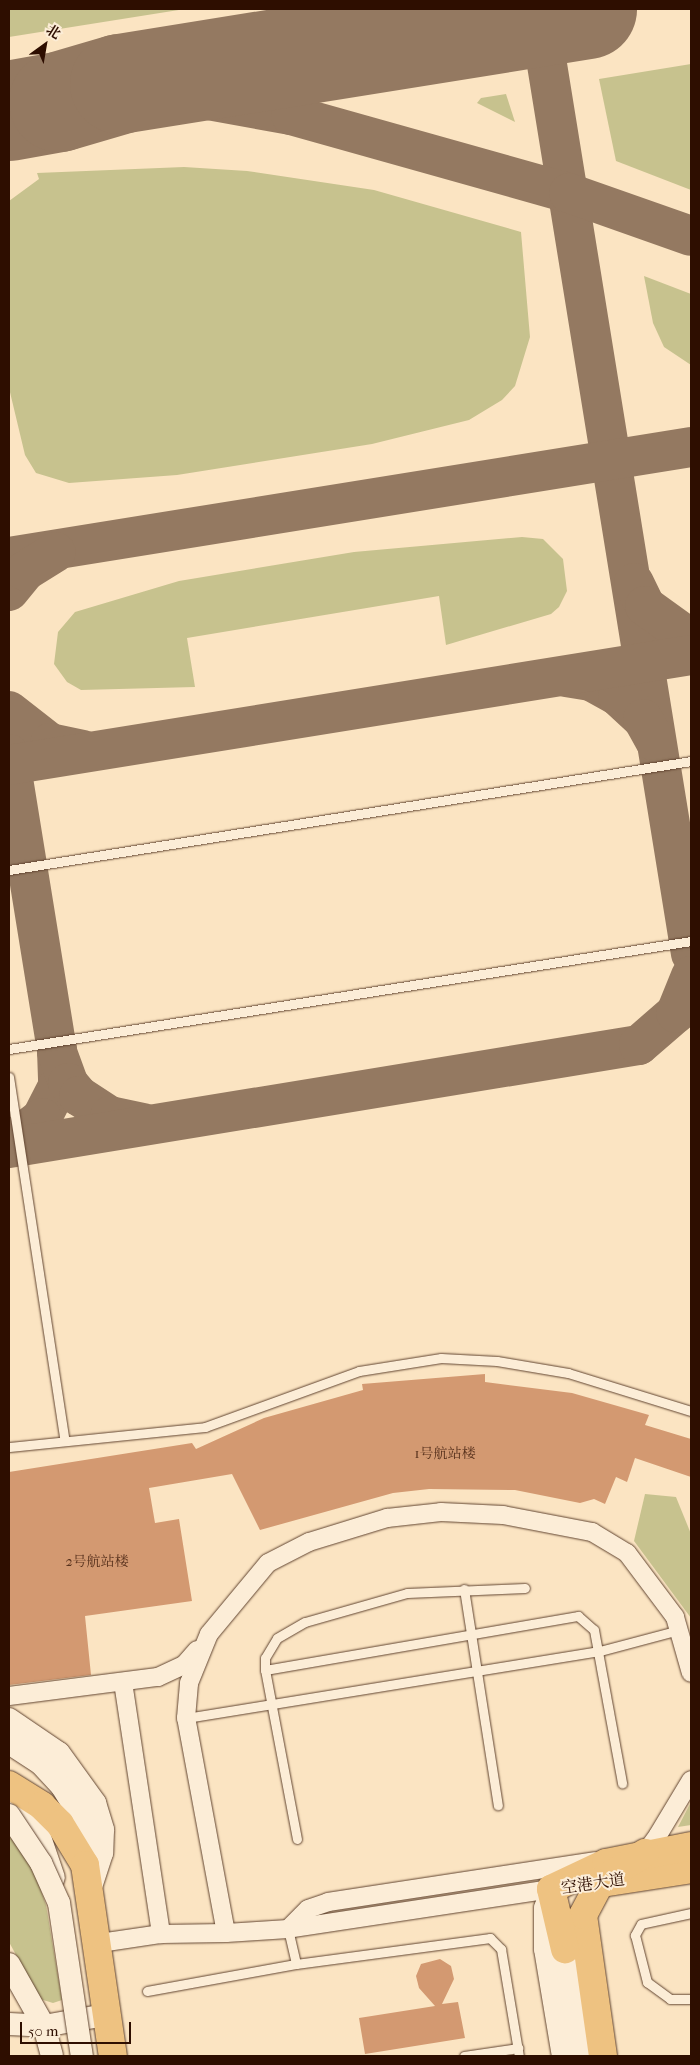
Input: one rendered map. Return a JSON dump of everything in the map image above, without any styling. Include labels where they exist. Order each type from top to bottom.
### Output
[{"type":"main road","points":[[9,1785],[42,1806],[60,1824],[82,1858],[91,1886],[100,1943],[106,2015],[114,2056]]},
{"type":"main road","name":"空港大道","points":[[551,1889],[606,1862],[645,1853],[691,1846]]},
{"type":"main road","points":[[603,2056],[583,1933],[586,1902],[600,1883],[645,1853]]},
{"type":"main road","name":"空港大道","points":[[551,1889],[691,1869]]},
{"type":"main road","points":[[551,1889],[565,1949],[583,2056]]},
{"type":"street","points":[[9,1696],[123,1682],[173,1672],[209,1634],[268,1563],[341,1529],[387,1518],[441,1512],[503,1515],[592,1532],[626,1553],[656,1588],[679,1630],[691,1673]]},
{"type":"street","points":[[209,1634],[189,1683],[186,1718],[226,1933]]},
{"type":"street","points":[[123,1682],[160,1934]]},
{"type":"street","points":[[9,1719],[59,1753],[95,1803],[102,1845],[91,1886]]},
{"type":"street","points":[[9,1744],[40,1763],[87,1827],[92,1850],[91,1886]]},
{"type":"street","points":[[288,1928],[308,1909],[328,1902],[645,1853],[691,1780]]},
{"type":"street","points":[[9,1792],[39,1834],[59,1903],[82,2056]]},
{"type":"street","points":[[9,1815],[41,1863],[59,1903]]},
{"type":"street","points":[[100,1943],[160,1934],[226,1933],[288,1928],[551,1889],[544,1933],[563,2056]]},
{"type":"street","points":[[9,1964],[44,2026],[52,2056]]},
{"type":"street","points":[[9,2024],[44,2026],[106,2015]]},
{"type":"lane","points":[[11,872],[691,761]]},
{"type":"lane","points":[[9,1049],[691,941]]},
{"type":"lane","points":[[9,1077],[65,1441]]},
{"type":"lane","points":[[9,1447],[205,1427],[359,1371],[440,1358],[497,1361],[568,1373],[691,1411]]},
{"type":"lane","points":[[297,1839],[265,1670],[265,1658],[277,1638],[305,1622],[370,1601],[464,1589],[525,1588]]},
{"type":"lane","points":[[464,1589],[498,1805]]},
{"type":"lane","points":[[265,1670],[578,1616],[591,1622],[600,1651],[622,1783]]},
{"type":"lane","points":[[186,1718],[272,1706],[600,1651],[679,1630]]},
{"type":"lane","points":[[691,1913],[641,1924],[635,1935],[647,1982],[670,1999],[691,1999]]},
{"type":"lane","points":[[288,1928],[296,1964]]},
{"type":"lane","points":[[146,1991],[296,1964],[490,1938],[501,1949],[519,2052],[464,2056]]},
{"type":"shaded area","points":[[9,9],[185,9],[9,37]]},
{"type":"shaded area","points":[[691,64],[691,190],[616,161],[599,79]]},
{"type":"shaded area","points":[[506,94],[515,122],[477,103],[481,98]]},
{"type":"shaded area","points":[[184,167],[247,171],[374,190],[521,232],[530,337],[515,386],[502,400],[469,420],[372,444],[177,475],[69,483],[36,473],[25,455],[9,388],[9,201],[39,179],[37,173]]},
{"type":"shaded area","points":[[644,276],[691,294],[691,365],[664,347],[653,323]]},
{"type":"shaded area","points":[[522,537],[543,539],[563,559],[567,591],[559,607],[551,614],[446,645],[439,596],[187,638],[195,687],[81,690],[67,682],[54,664],[58,632],[75,612],[179,581],[354,552]]},
{"type":"shaded area","points":[[645,1494],[676,1497],[691,1534],[691,1618],[634,1541]]},
{"type":"shaded area","points":[[691,1802],[691,1825],[678,1827]]},
{"type":"shaded area","points":[[9,1827],[36,1876],[46,1905],[62,2000],[53,2003],[40,1999],[9,1942]]},
{"type":"building","points":[[485,1374],[485,1382],[572,1393],[649,1415],[645,1425],[691,1439],[691,1477],[635,1458],[627,1482],[616,1477],[605,1504],[594,1499],[580,1503],[515,1490],[429,1489],[393,1493],[260,1530],[232,1474],[149,1488],[155,1523],[179,1519],[192,1601],[85,1616],[91,1675],[9,1685],[9,1472],[192,1443],[196,1449],[264,1418],[363,1390],[362,1384]]},
{"type":"building","points":[[440,1959],[451,1966],[454,1979],[442,2004],[458,2002],[465,2038],[365,2054],[359,2018],[435,2006],[419,1988],[416,1976],[421,1964]]},
{"type":"taxiway","points":[[538,9],[691,954]]},
{"type":"taxiway","points":[[120,84],[291,115],[569,193],[691,236]]},
{"type":"taxiway","points":[[9,122],[59,102]]},
{"type":"taxiway","points":[[9,557],[691,447]]},
{"type":"taxiway","points":[[9,591],[25,571],[55,552]]},
{"type":"taxiway","points":[[634,583],[645,606],[691,639]]},
{"type":"taxiway","points":[[9,765],[691,655]]},
{"type":"taxiway","points":[[566,677],[591,681],[618,696],[643,719],[656,742]]},
{"type":"taxiway","points":[[9,711],[50,743],[83,750]]},
{"type":"taxiway","points":[[9,754],[57,1050],[58,1086],[42,1118],[9,1143]]},
{"type":"taxiway","points":[[9,1148],[639,1045],[676,1013],[691,976]]},
{"type":"taxiway","points":[[57,1052],[68,1083],[79,1096],[110,1116],[144,1123]]},
{"type":"runway","points":[[9,111],[59,102],[120,84],[587,9]]}]
